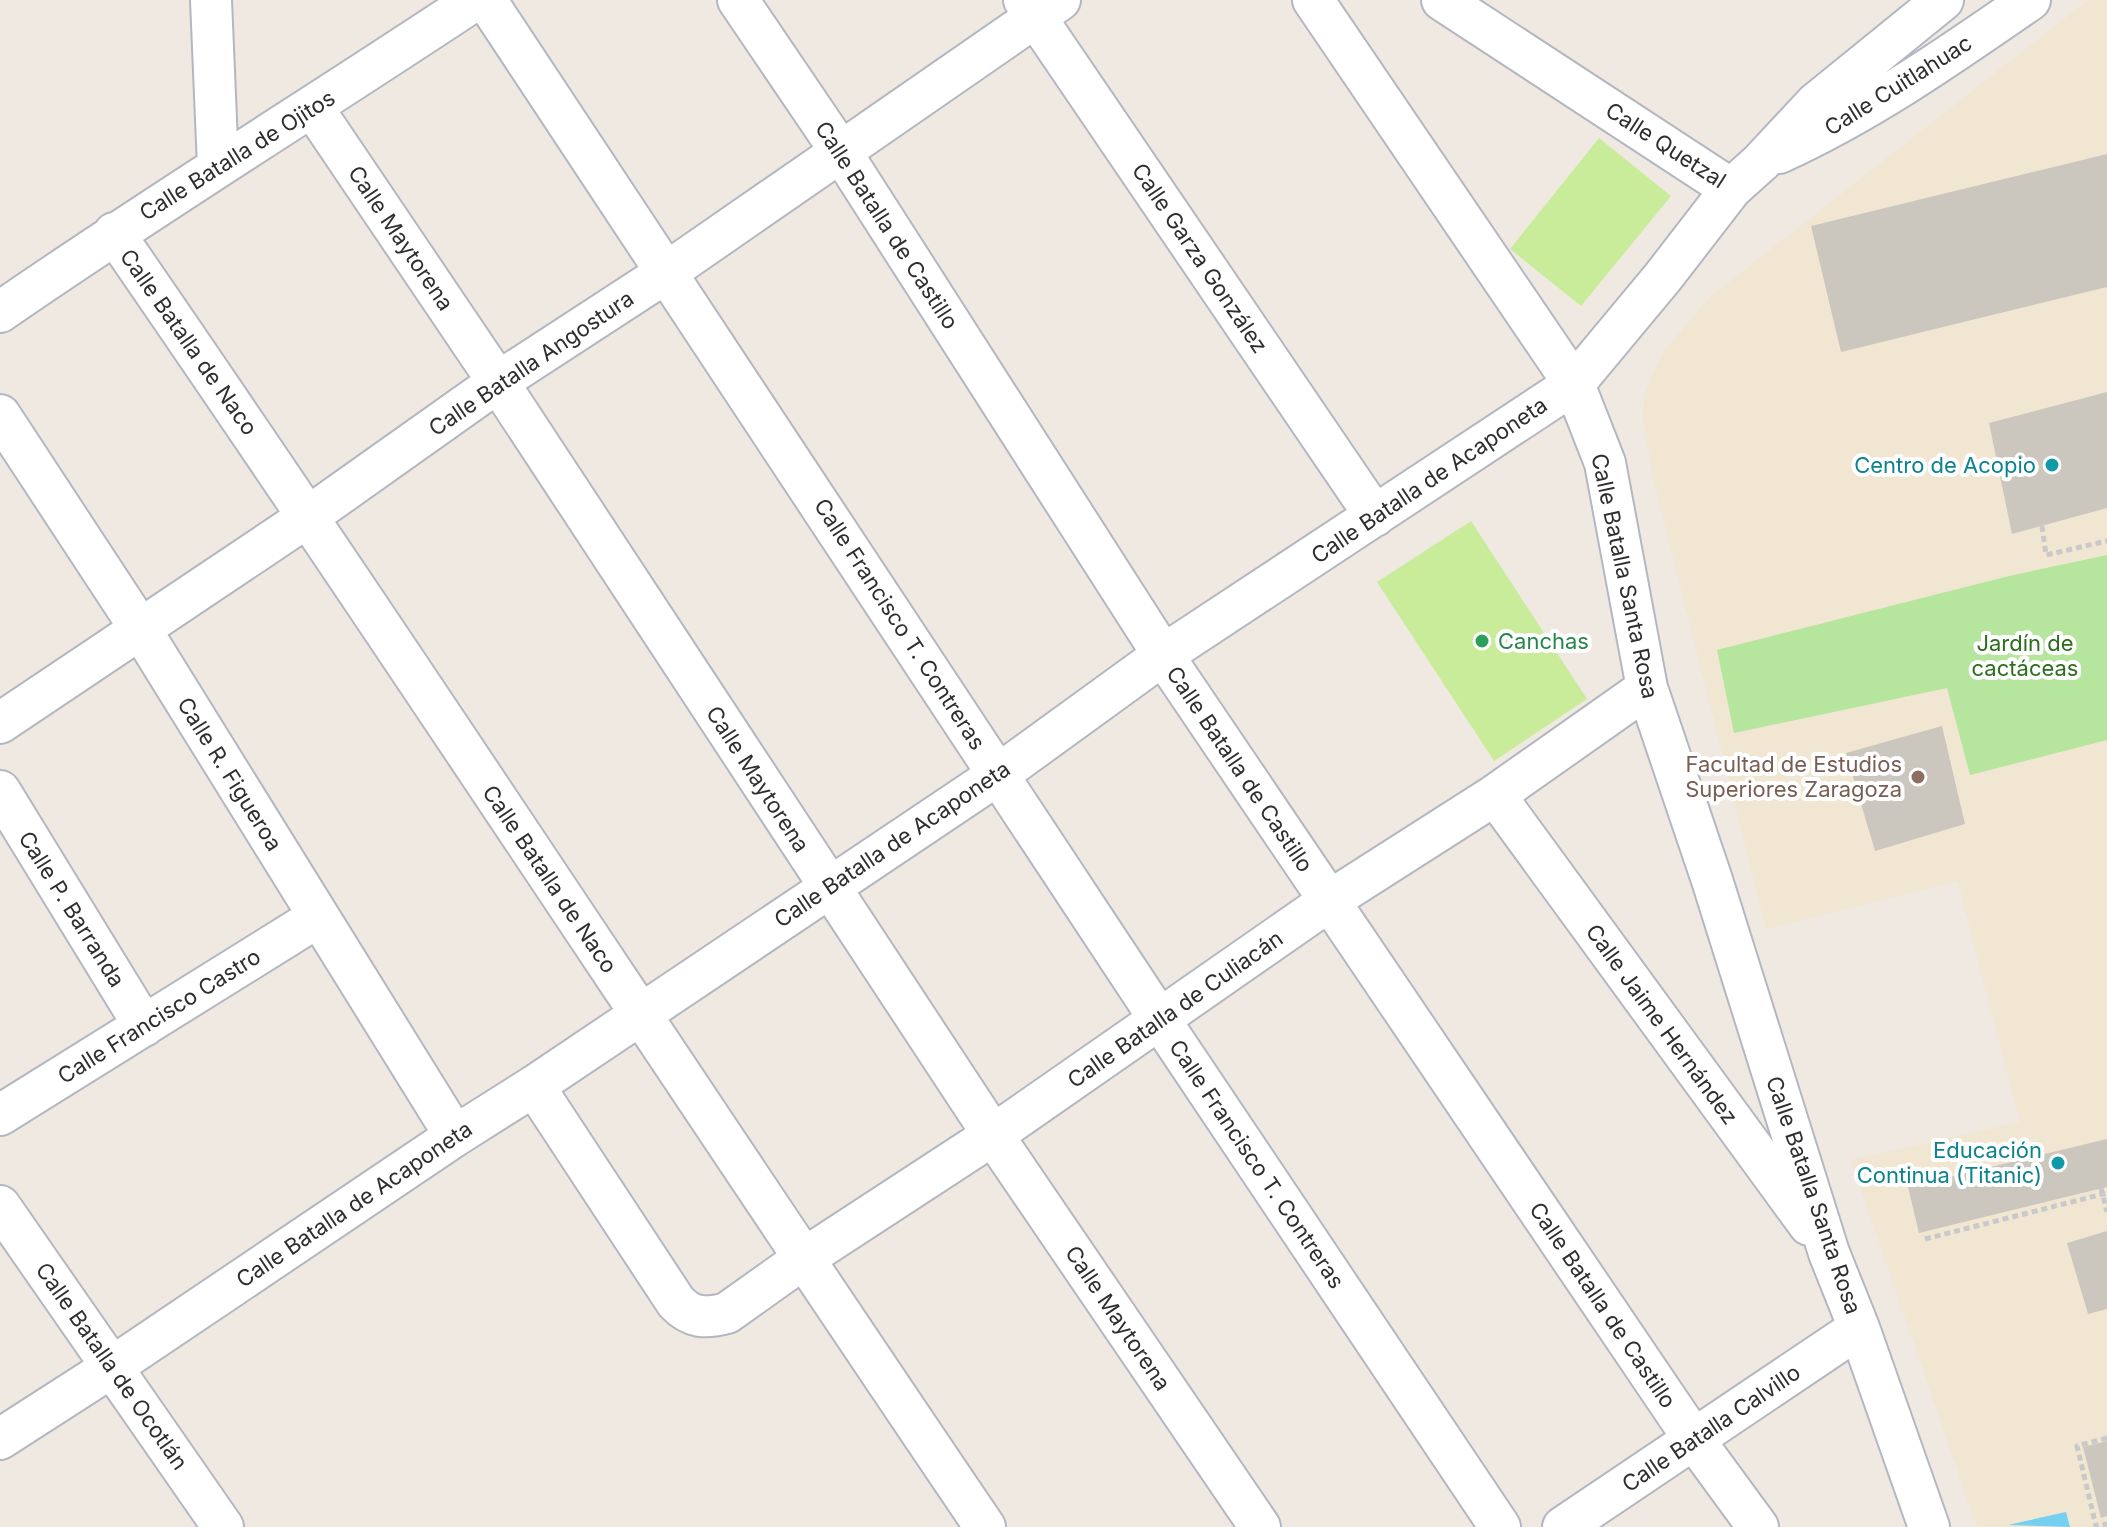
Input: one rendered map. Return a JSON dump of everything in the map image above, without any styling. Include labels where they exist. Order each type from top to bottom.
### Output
[{"type":"street","points":[[211,0],[218,167]]},
{"type":"street","name":"Calle Batalla de Ojitos","points":[[0,312],[114,233],[313,108],[475,0]]},
{"type":"street","name":"Calle Francisco T. Contreras","points":[[486,0],[1160,1020],[1500,1527]]},
{"type":"street","name":"Calle Batalla de Castillo","points":[[738,0],[841,152],[1163,655],[1695,1441],[1758,1527]]},
{"type":"street","name":"Calle Batalla Santa Rosa","points":[[1313,0],[1574,384],[1605,463],[1647,688],[1712,880],[1829,1253],[1859,1328],[1929,1527]]},
{"type":"street","name":"Calle Quetzal","points":[[1442,0],[1731,189],[1816,103],[1943,0]]},
{"type":"street","name":"Calle Cuitlahuac","points":[[1761,162],[1818,135],[1906,85],[2030,0]]},
{"type":"street","name":"Calle Batalla Angostura","points":[[0,723],[309,516],[498,382],[667,272],[841,152],[1040,6]]},
{"type":"street","name":"Calle Garza González","points":[[1040,6],[1375,516]]},
{"type":"street","name":"Calle Maytorena","points":[[313,108],[498,382],[993,1135],[1260,1527]]},
{"type":"street","name":"Calle Batalla de Acaponeta","points":[[0,1439],[534,1086],[999,774],[1163,655],[1574,384],[1731,189]]},
{"type":"street","name":"Calle Batalla de Naco","points":[[114,233],[309,516],[985,1527]]},
{"type":"street","name":"Calle R. Figueroa","points":[[0,415],[141,630],[455,1136]]},
{"type":"street","name":"Calle Batalla de Culiacán","points":[[534,1086],[676,1302],[685,1312],[699,1317],[727,1313],[803,1259],[993,1135],[1329,901],[1495,795],[1647,688]]},
{"type":"street","name":"Calle P. Barranda","points":[[0,791],[144,1026]]},
{"type":"street","name":"Calle Jaime Hernández","points":[[1495,795],[1829,1253]]},
{"type":"street","name":"Calle Francisco Castro","points":[[0,1115],[318,917]]},
{"type":"street","name":"Calle Batalla de Ocotlán","points":[[0,1206],[223,1527]]},
{"type":"street","name":"Calle Batalla Calvillo","points":[[1563,1527],[1859,1328]]},
{"type":"path","points":[[2042,526],[2046,555],[2107,541]]},
{"type":"path","points":[[1925,1239],[2103,1192],[2107,1212]]},
{"type":"path","points":[[2107,1438],[2077,1446],[2096,1526],[2107,1524]]},
{"type":"shaded area","name":"Facultad de Estudios Superiores Zaragoza","points":[[2088,0],[2107,0],[2107,1527],[1977,1527],[1851,1160],[2020,1122],[1958,881],[1766,929],[1652,471],[1643,417],[1645,395],[1665,350],[1710,297]]},
{"type":"green space","points":[[1599,138],[1671,196],[1581,306],[1510,249]]},
{"type":"green space","name":"Canchas","points":[[1471,521],[1587,699],[1494,761],[1377,582]]},
{"type":"green space","name":"Jardín de cactáceas","points":[[2107,555],[2107,740],[1970,775],[1947,688],[1734,733],[1717,650],[2009,576]]},
{"type":"water","points":[[2066,1512],[2070,1527],[2008,1525]]},
{"type":"building","points":[[2107,154],[2107,287],[1841,352],[1811,226]]},
{"type":"building","name":"Centro de Acopio","points":[[2107,392],[2107,508],[2012,534],[1989,423]]},
{"type":"building","points":[[1942,726],[1965,824],[1875,851],[1846,753]]},
{"type":"building","name":"Educación Continua (Titanic)","points":[[2107,1139],[2107,1187],[1919,1233],[1908,1187]]},
{"type":"building","points":[[2107,1231],[2107,1309],[2088,1314],[2067,1243]]},
{"type":"building","points":[[2107,1441],[2107,1516],[2101,1518],[2083,1447]]},
{"type":"place","name":"Centro de Acopio","points":[[2052,465]]},
{"type":"place","name":"Canchas","points":[[1482,641]]},
{"type":"place","name":"Facultad de Estudios Superiores Zaragoza","points":[[1918,777]]},
{"type":"place","name":"Educación Continua (Titanic)","points":[[2058,1163]]}]
